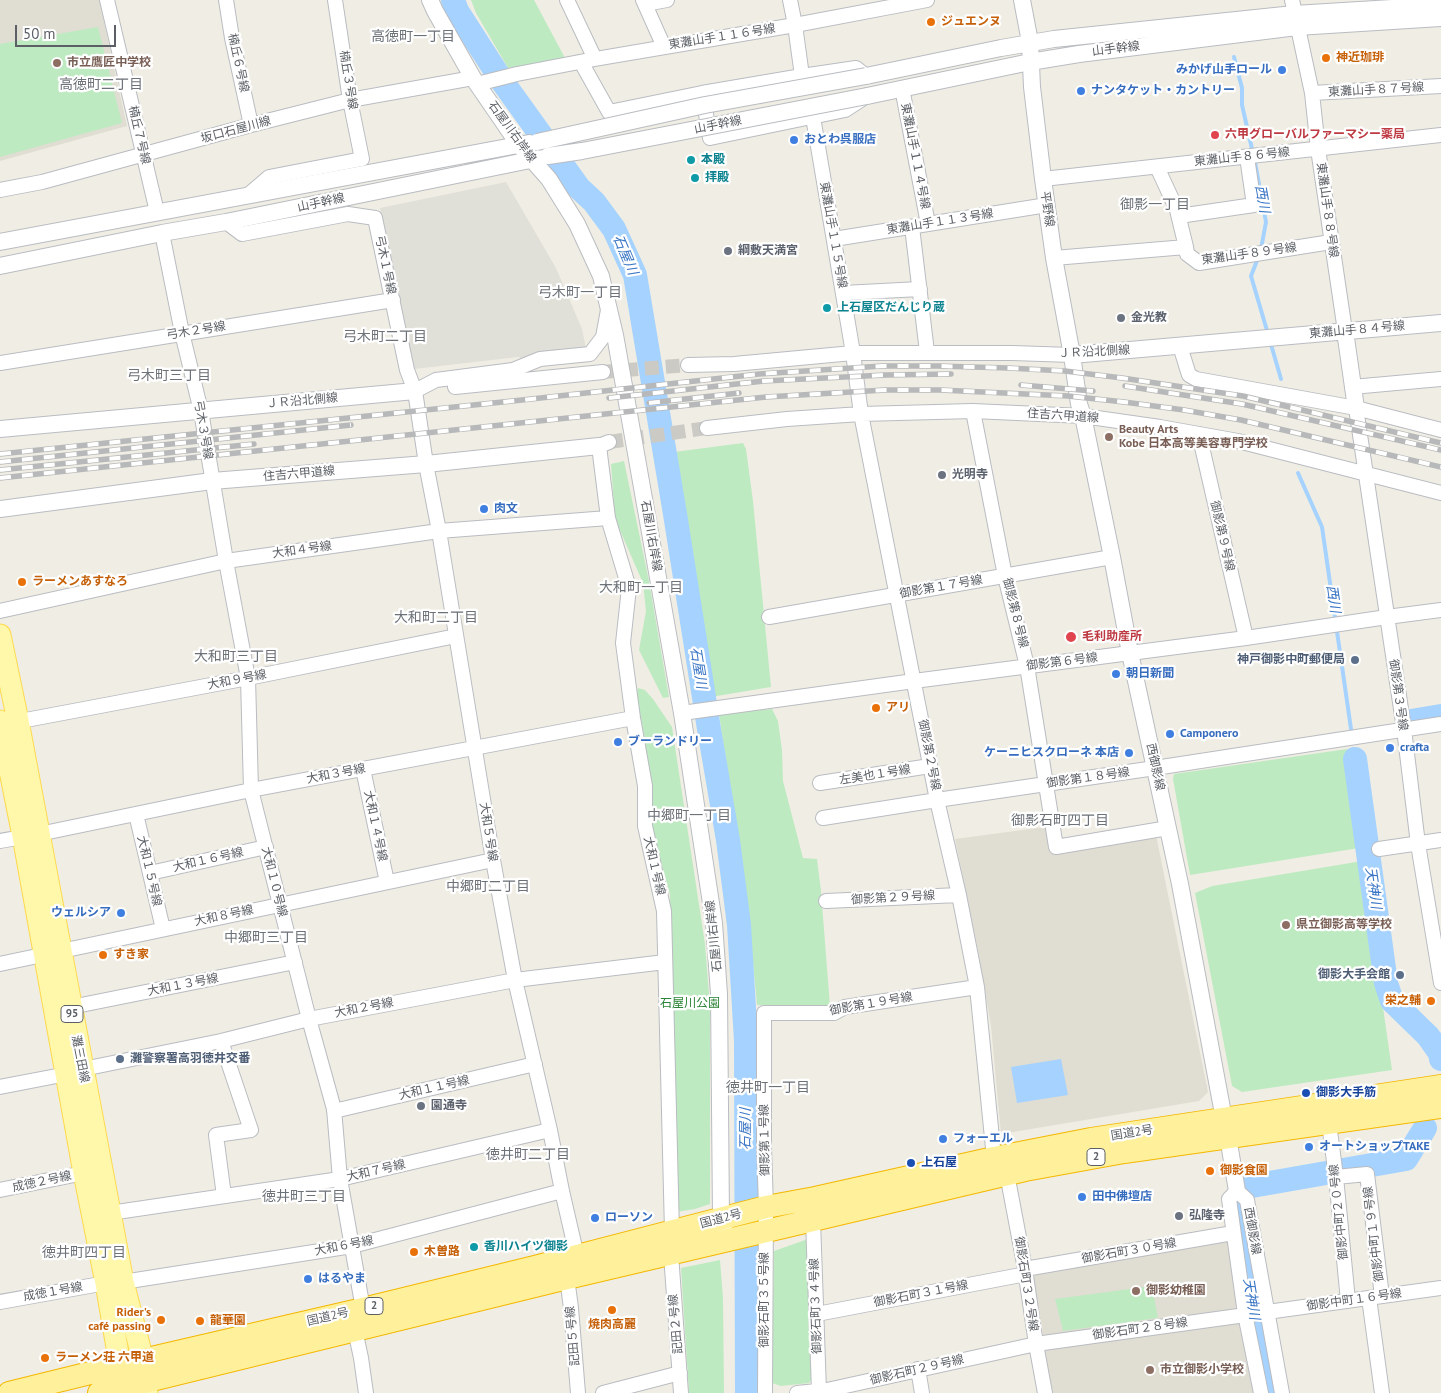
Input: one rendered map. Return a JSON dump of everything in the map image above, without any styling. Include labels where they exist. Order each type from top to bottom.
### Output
[{"type":"highway","name":"国道2号","points":[[99,1393],[123,1382],[143,1360],[363,1309],[745,1213],[815,1198],[1001,1166],[1084,1159],[1226,1128],[1441,1086]]},
{"type":"highway","name":"国道2号","points":[[1226,1128],[1329,1123],[1441,1107]]},
{"type":"highway","name":"国道2号","points":[[9,1393],[123,1382],[146,1388],[355,1330],[813,1220],[1001,1166]]},
{"type":"main road","name":"灘三田線","points":[[0,635],[5,723],[31,836],[75,1072],[110,1214],[123,1382]]},
{"type":"main road","name":"灘三田線","points":[[52,953],[71,1007],[84,1173],[115,1282],[143,1360],[146,1388]]},
{"type":"street","name":"楠丘７号線","points":[[107,0],[157,212]]},
{"type":"street","name":"楠丘６号線","points":[[226,0],[232,38],[251,125]]},
{"type":"street","name":"楠丘３号線","points":[[248,195],[269,177],[362,159],[350,100],[335,0]]},
{"type":"street","name":"石屋川右岸線","points":[[430,0],[519,145],[549,180],[577,224],[602,276],[616,335],[690,712],[746,1236]]},
{"type":"street","points":[[567,0],[588,61],[609,112],[702,93],[856,68],[866,76]]},
{"type":"street","points":[[664,47],[644,2],[668,0]]},
{"type":"street","points":[[790,0],[802,76]]},
{"type":"street","name":"東灘山手１１６号線","points":[[481,81],[926,0]]},
{"type":"street","name":"平野線","points":[[1022,0],[1030,42],[1030,62],[1054,258],[1079,404],[1083,416]]},
{"type":"street","name":"山手幹線","points":[[0,242],[537,142],[705,105],[866,76],[1030,42],[1218,29],[1295,14],[1441,5]]},
{"type":"street","name":"山手幹線","points":[[1295,14],[1441,18]]},
{"type":"street","name":"東灘山手８８号線","points":[[1295,14],[1312,93],[1318,149],[1356,408]]},
{"type":"street","name":"山手幹線","points":[[0,266],[548,156],[592,150],[867,96],[1030,62],[1218,29]]},
{"type":"street","name":"坂口石屋川線","points":[[0,190],[42,182],[350,100],[481,81]]},
{"type":"street","name":"東灘山手８７号線","points":[[1312,93],[1441,86]]},
{"type":"street","name":"東灘山手１１４号線","points":[[902,88],[928,224]]},
{"type":"street","points":[[702,93],[710,138],[845,110],[867,96]]},
{"type":"street","name":"東灘山手１１５号線","points":[[813,117],[853,353]]},
{"type":"street","name":"東灘山手８６号線","points":[[1043,179],[1441,135]]},
{"type":"street","points":[[1179,216],[1254,205],[1248,157]]},
{"type":"street","points":[[1157,166],[1178,210],[1186,247]]},
{"type":"street","name":"東灘山手１１３号線","points":[[834,239],[1047,205]]},
{"type":"street","name":"弓木１号線","points":[[226,222],[242,234],[348,214],[375,218],[407,370],[415,391],[426,464]]},
{"type":"street","points":[[912,227],[927,352]]},
{"type":"street","name":"弓木３号線","points":[[162,233],[182,333],[201,411],[212,480]]},
{"type":"street","name":"東灘山手８９号線","points":[[1054,258],[1186,247],[1187,254],[1199,263],[1331,242]]},
{"type":"street","points":[[843,294],[920,289]]},
{"type":"street","name":"弓木２号線","points":[[0,363],[393,300]]},
{"type":"street","points":[[415,391],[436,380],[513,370],[540,359],[590,354],[603,337],[609,307]]},
{"type":"street","name":"東灘山手８４号線","points":[[1180,346],[1441,323]]},
{"type":"street","points":[[1180,346],[1189,375],[1196,380],[1356,408],[1441,430]]},
{"type":"street","name":"ＪＲ沿北側線","points":[[688,365],[734,364],[853,353],[927,352],[1072,355],[1180,346]]},
{"type":"street","name":"御影第２号線","points":[[853,353],[861,414],[930,766],[959,895],[977,987],[1001,1166]]},
{"type":"street","name":"ＪＲ沿北側線","points":[[0,429],[603,372]]},
{"type":"street","points":[[1352,387],[1441,379]]},
{"type":"street","name":"御影第３号線","points":[[1356,408],[1404,729],[1418,844],[1440,974]]},
{"type":"street","name":"住吉六甲道線","points":[[707,428],[787,419],[861,414],[973,411],[1083,416],[1238,441],[1441,493]]},
{"type":"street","name":"御影第８号線","points":[[973,411],[1005,576],[1027,666],[1056,847],[1168,828]]},
{"type":"street","name":"西御影線","points":[[1083,416],[1130,653],[1168,828],[1237,1191],[1247,1200],[1261,1393]]},
{"type":"street","name":"御影第９号線","points":[[1199,434],[1246,638]]},
{"type":"street","name":"住吉六甲道線","points":[[0,509],[212,480],[426,464],[604,444]]},
{"type":"street","name":"大和１号線","points":[[604,444],[608,518],[629,588],[623,643],[633,718],[645,786],[645,826],[664,911],[672,1232]]},
{"type":"street","name":"大和５号線","points":[[426,464],[515,980],[577,1256]]},
{"type":"street","name":"大和１０号線","points":[[212,480],[248,678],[251,790],[334,1111],[340,1180],[363,1309]]},
{"type":"street","name":"大和４号線","points":[[0,611],[226,561],[439,531],[608,518]]},
{"type":"street","name":"御影第１７号線","points":[[770,617],[1112,557]]},
{"type":"street","name":"御影第６号線","points":[[690,712],[1246,638],[1441,610]]},
{"type":"street","name":"大和９号線","points":[[5,723],[248,678],[456,636]]},
{"type":"street","name":"大和３号線","points":[[0,841],[251,790],[633,718]]},
{"type":"street","name":"御影第１８号線","points":[[823,818],[1441,724]]},
{"type":"street","name":"左美也１号線","points":[[820,784],[930,766]]},
{"type":"street","name":"大和１４号線","points":[[363,769],[387,882]]},
{"type":"street","name":"大和１５号線","points":[[136,814],[163,929]]},
{"type":"street","points":[[1379,850],[1441,840]]},
{"type":"street","name":"大和１６号線","points":[[150,873],[266,847]]},
{"type":"street","name":"大和８号線","points":[[0,964],[493,860]]},
{"type":"street","name":"御影第２９号線","points":[[826,902],[959,895]]},
{"type":"street","name":"大和１３号線","points":[[71,1007],[295,962]]},
{"type":"street","name":"大和２号線","points":[[0,1087],[222,1041],[309,1019],[515,980],[665,962]]},
{"type":"street","name":"御影第１９号線","points":[[764,1013],[834,1013],[845,1007],[977,987]]},
{"type":"street","name":"御影第１号線","points":[[745,1213],[764,1147],[764,1013]]},
{"type":"street","points":[[222,1041],[251,1130],[216,1135],[224,1196]]},
{"type":"street","name":"大和１１号線","points":[[334,1111],[535,1064]]},
{"type":"street","name":"御影中町２０号線","points":[[1329,1123],[1348,1301]]},
{"type":"street","name":"大和７号線","points":[[110,1214],[340,1180],[550,1130]]},
{"type":"street","name":"御影石町３２号線","points":[[1001,1166],[1026,1272],[1036,1344],[1046,1393]]},
{"type":"street","name":"成徳２号線","points":[[0,1190],[84,1173]]},
{"type":"street","name":"御影中町１９号線","points":[[1335,1173],[1367,1174],[1375,1297]]},
{"type":"street","name":"大和６号線","points":[[115,1282],[352,1246],[562,1191]]},
{"type":"street","name":"西御影線","points":[[1237,1191],[1228,1199],[1233,1233],[1255,1313],[1282,1393]]},
{"type":"street","name":"御影石町３５号線","points":[[745,1213],[746,1236],[765,1393]]},
{"type":"street","name":"御影石町３４号線","points":[[813,1220],[816,1314],[825,1391]]},
{"type":"street","name":"御影石町３０号線","points":[[1026,1272],[1233,1233]]},
{"type":"street","name":"記田２号線","points":[[671,1254],[681,1393]]},
{"type":"street","name":"御影石町３１号線","points":[[816,1314],[1026,1272]]},
{"type":"street","name":"記田５号線","points":[[567,1278],[578,1393]]},
{"type":"street","name":"成徳１号線","points":[[0,1302],[115,1282]]},
{"type":"street","name":"御影中町１６号線","points":[[1255,1313],[1441,1288]]},
{"type":"street","points":[[1375,1297],[1382,1393]]},
{"type":"street","name":"御影石町２８号線","points":[[1036,1344],[1255,1313]]},
{"type":"street","points":[[355,1330],[366,1393]]},
{"type":"street","name":"御影石町２９号線","points":[[797,1393],[825,1391],[1036,1344]]},
{"type":"street","points":[[918,1369],[922,1393]]},
{"type":"street","points":[[603,1393],[680,1374]]},
{"type":"shaded area","name":"市立鷹匠中学校","points":[[0,0],[99,0],[127,126],[0,161]]},
{"type":"shaded area","points":[[506,182],[556,268],[582,329],[586,348],[524,359],[518,357],[414,369],[380,208]]},
{"type":"shaded area","points":[[1045,827],[1049,850],[1156,835],[1208,1092],[1199,1101],[1001,1134],[991,1026],[978,950],[955,839]]},
{"type":"shaded area","name":"御影幼稚園","points":[[1223,1238],[1229,1242],[1237,1303],[1235,1310],[1044,1338],[1033,1278],[1037,1272]]},
{"type":"shaded area","name":"市立御影小学校","points":[[1241,1322],[1256,1393],[1053,1393],[1043,1347]]},
{"type":"green space","points":[[471,0],[534,0],[565,58],[508,68],[476,13]]},
{"type":"green space","name":"市立鷹匠中学校","points":[[98,27],[122,123],[0,157],[0,44]]},
{"type":"green space","points":[[743,443],[746,449],[753,501],[771,687],[711,697],[674,452]]},
{"type":"green space","points":[[624,461],[649,581],[669,697],[663,698],[639,650],[646,611],[643,583],[615,519],[611,464]]},
{"type":"green space","name":"石屋川公園","points":[[638,688],[645,690],[653,699],[672,727],[705,944],[710,1007],[710,1204],[676,1212],[670,895],[652,829],[653,794],[636,693]]},
{"type":"green space","points":[[772,709],[778,721],[782,750],[783,781],[803,858],[817,859],[830,1006],[757,1005],[748,912],[719,714]]},
{"type":"green space","points":[[1347,749],[1359,848],[1190,875],[1173,779],[1174,774]]},
{"type":"green space","points":[[1362,861],[1392,1070],[1242,1092],[1232,1086],[1195,893],[1212,886]]},
{"type":"green space","points":[[808,1239],[816,1374],[809,1383],[781,1386],[772,1383],[774,1251]]},
{"type":"green space","points":[[720,1260],[723,1298],[724,1393],[689,1393],[681,1268]]},
{"type":"green space","points":[[1152,1286],[1158,1318],[1063,1331],[1055,1299]]},
{"type":"water","points":[[1061,1059],[1068,1095],[1017,1103],[1011,1067]]},
{"type":"waterway","name":"石屋川","points":[[453,0],[457,11],[502,81],[579,188],[594,202],[614,229],[635,275],[728,840],[739,925],[746,1041],[747,1393]]},
{"type":"waterway","name":"西川","points":[[1234,57],[1242,88],[1242,105],[1252,149]]},
{"type":"waterway","name":"西川","points":[[1255,162],[1266,222],[1261,249]]},
{"type":"waterway","name":"西川","points":[[1258,258],[1251,276],[1268,334]]},
{"type":"waterway","name":"西川","points":[[1270,341],[1281,379]]},
{"type":"waterway","name":"西川","points":[[1298,473],[1322,527],[1351,729]]},
{"type":"waterway","name":"天神川","points":[[1411,721],[1441,716]]},
{"type":"waterway","name":"天神川","points":[[1355,759],[1386,983],[1392,1001],[1428,1036],[1440,1053],[1441,1059]]},
{"type":"waterway","name":"天神川","points":[[1252,1186],[1406,1159],[1425,1128]]},
{"type":"waterway","name":"天神川","points":[[1237,1204],[1252,1308],[1270,1393]]},
{"type":"tunnel","points":[[603,372],[688,365]]},
{"type":"tunnel","points":[[609,442],[707,428]]},
{"type":"railway","points":[[0,454],[759,374],[882,366],[1008,368],[1065,371],[1122,378],[1243,396],[1441,443]]},
{"type":"railway","points":[[609,398],[764,381],[951,374]]},
{"type":"railway","points":[[1021,385],[1093,391]]},
{"type":"railway","points":[[1125,386],[1242,404],[1441,450]]},
{"type":"railway","points":[[0,478],[766,397],[885,390],[940,390],[1068,396],[1184,410],[1241,420],[1441,467]]},
{"type":"railway","points":[[649,403],[739,393]]},
{"type":"railway","points":[[0,462],[351,425]]},
{"type":"railway","points":[[0,470],[254,444]]},
{"type":"place","name":"ジュエンヌ","points":[[931,22]]},
{"type":"place","name":"神近珈琲","points":[[1326,58]]},
{"type":"place","name":"市立鷹匠中学校","points":[[57,63]]},
{"type":"place","name":"みかげ山手ロール","points":[[1282,70]]},
{"type":"place","name":"ナンタケット・カントリー","points":[[1081,91]]},
{"type":"place","name":"六甲グローバルファーマシー薬局","points":[[1215,135]]},
{"type":"place","name":"おとわ呉服店","points":[[794,140]]},
{"type":"place","name":"本殿","points":[[691,160]]},
{"type":"place","name":"拝殿","points":[[695,178]]},
{"type":"place","name":"綱敷天満宮","points":[[728,251]]},
{"type":"place","name":"上石屋区だんじり蔵","points":[[827,308]]},
{"type":"place","name":"金光教","points":[[1121,318]]},
{"type":"place","name":"Beauty Arts Kobe 日本高等美容専門学校","points":[[1109,437]]},
{"type":"place","name":"光明寺","points":[[942,475]]},
{"type":"place","name":"肉文","points":[[484,509]]},
{"type":"place","name":"ラーメンあすなろ","points":[[22,582]]},
{"type":"place","name":"毛利助産所","points":[[1071,637]]},
{"type":"place","name":"神戸御影中町郵便局","points":[[1355,660]]},
{"type":"place","name":"朝日新聞","points":[[1116,674]]},
{"type":"place","name":"アリ","points":[[876,708]]},
{"type":"place","name":"Camponero","points":[[1170,734]]},
{"type":"place","name":"ブーランドリー","points":[[618,742]]},
{"type":"place","name":"crafta","points":[[1390,748]]},
{"type":"place","name":"ケーニヒスクローネ 本店","points":[[1129,753]]},
{"type":"place","name":"ウェルシア","points":[[121,913]]},
{"type":"place","name":"県立御影高等学校","points":[[1286,925]]},
{"type":"place","name":"すき家","points":[[103,955]]},
{"type":"place","name":"御影大手会館","points":[[1400,975]]},
{"type":"place","name":"栄之輔","points":[[1431,1001]]},
{"type":"place","name":"灘警察署高羽徳井交番","points":[[120,1059]]},
{"type":"place","name":"御影大手筋","points":[[1306,1093]]},
{"type":"place","name":"園通寺","points":[[421,1106]]},
{"type":"place","name":"フォーエル","points":[[943,1139]]},
{"type":"place","name":"オートショップTAKE","points":[[1309,1147]]},
{"type":"place","name":"上石屋","points":[[911,1163]]},
{"type":"place","name":"御影食園","points":[[1210,1171]]},
{"type":"place","name":"田中佛壇店","points":[[1082,1197]]},
{"type":"place","name":"弘隆寺","points":[[1179,1216]]},
{"type":"place","name":"ローソン","points":[[595,1218]]},
{"type":"place","name":"香川ハイツ御影","points":[[474,1247]]},
{"type":"place","name":"木曽路","points":[[414,1252]]},
{"type":"place","name":"はるやま","points":[[308,1279]]},
{"type":"place","name":"御影幼稚園","points":[[1136,1291]]},
{"type":"place","name":"焼肉高麗","points":[[612,1310]]},
{"type":"place","name":"Rider's café passing","points":[[161,1320]]},
{"type":"place","name":"龍華園","points":[[200,1321]]},
{"type":"place","name":"ラーメン荘 六甲道","points":[[45,1358]]},
{"type":"place","name":"市立御影小学校","points":[[1150,1370]]},
{"type":"district","name":"高徳町一丁目","points":[[413,37]]},
{"type":"district","name":"高徳町二丁目","points":[[101,85]]},
{"type":"district","name":"御影一丁目","points":[[1155,205]]},
{"type":"district","name":"弓木町一丁目","points":[[580,293]]},
{"type":"district","name":"弓木町二丁目","points":[[385,337]]},
{"type":"district","name":"弓木町三丁目","points":[[169,376]]},
{"type":"district","name":"大和町一丁目","points":[[641,588]]},
{"type":"district","name":"大和町二丁目","points":[[436,618]]},
{"type":"district","name":"大和町三丁目","points":[[236,657]]},
{"type":"district","name":"中郷町一丁目","points":[[689,816]]},
{"type":"district","name":"御影石町四丁目","points":[[1060,821]]},
{"type":"district","name":"中郷町二丁目","points":[[488,887]]},
{"type":"district","name":"中郷町三丁目","points":[[266,938]]},
{"type":"district","name":"徳井町一丁目","points":[[768,1088]]},
{"type":"district","name":"徳井町二丁目","points":[[528,1155]]},
{"type":"district","name":"徳井町三丁目","points":[[304,1197]]},
{"type":"district","name":"徳井町四丁目","points":[[84,1253]]}]
